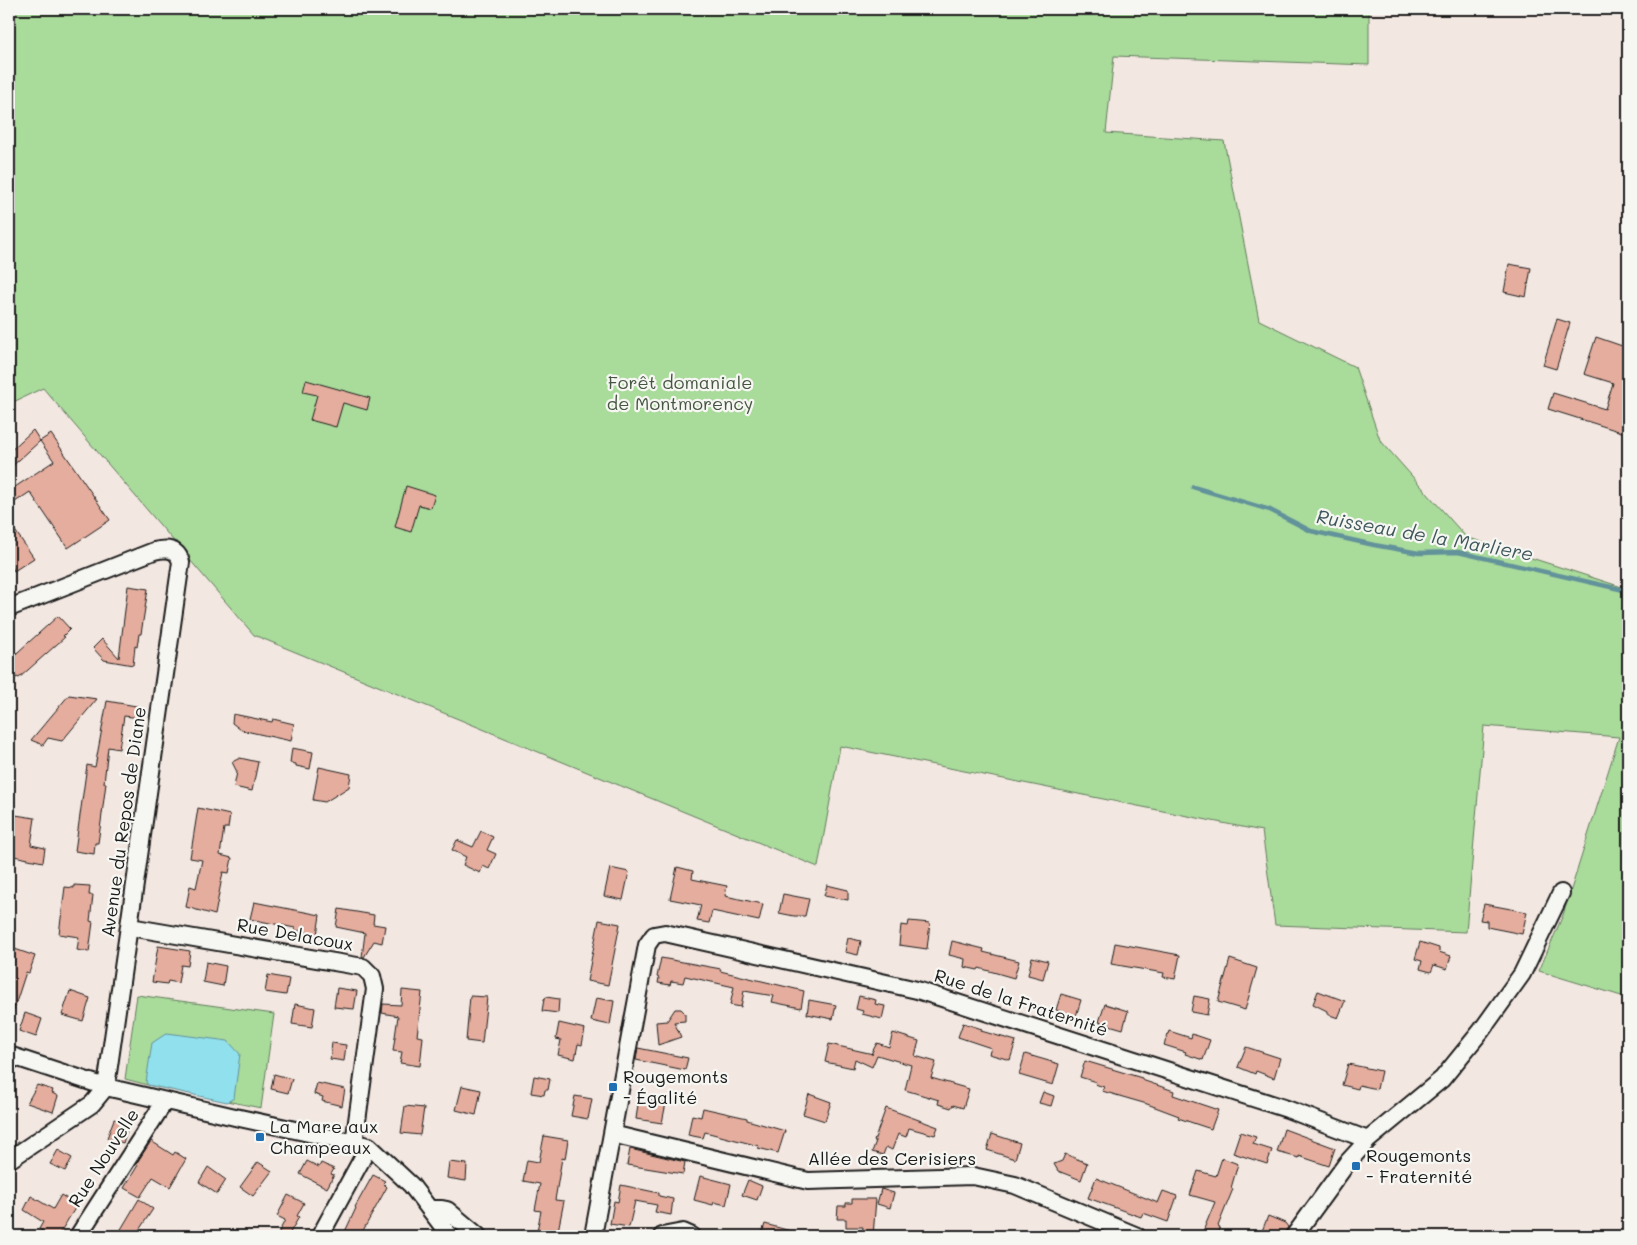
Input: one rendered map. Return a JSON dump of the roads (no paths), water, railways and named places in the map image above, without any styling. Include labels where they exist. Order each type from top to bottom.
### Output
[{"type":"street","name":"Avenue du Repos de Diane","points":[[9,608],[154,551],[170,549],[179,557],[180,562],[130,927],[106,1087]]},
{"type":"street","points":[[1294,1236],[1347,1162],[1368,1140],[1442,1079],[1481,1031],[1522,974],[1561,893]]},
{"type":"street","name":"Rue Delacoux","points":[[130,927],[363,967],[372,976],[375,989],[362,1144]]},
{"type":"street","name":"Rue de la Fraternité","points":[[612,1134],[647,944],[654,935],[665,933],[917,990],[1287,1109],[1368,1140]]},
{"type":"street","points":[[9,1055],[106,1087],[362,1144],[411,1185],[450,1236]]},
{"type":"street","points":[[9,1160],[92,1104],[106,1087]]},
{"type":"street","name":"Rue Nouvelle","points":[[78,1236],[165,1100]]},
{"type":"street","points":[[593,1236],[612,1134]]},
{"type":"street","name":"Allée des Cerisiers","points":[[612,1134],[808,1181],[973,1176],[1015,1185],[1137,1236]]},
{"type":"street","points":[[320,1236],[362,1144]]},
{"type":"street","points":[[430,1209],[447,1210],[478,1236]]},
{"type":"street","points":[[662,1236],[683,1232],[692,1236]]},
{"type":"water","name":"La Mare aux Champeaux","points":[[167,1033],[228,1041],[240,1054],[234,1098],[227,1102],[148,1085],[146,1082],[152,1043]]},
{"type":"waterway","name":"Ruisseau de la Marliere","points":[[1193,487],[1270,510],[1311,531],[1419,553],[1458,552],[1628,591]]},
{"type":"place","name":"Rougemonts - Égalité","points":[[613,1087]]},
{"type":"place","name":"La Mare aux Champeaux","points":[[260,1137]]},
{"type":"place","name":"Rougemonts - Fraternité","points":[[1356,1166]]},
{"type":"park label","name":"Forêt domaniale de Montmorency","points":[[680,393]]}]
